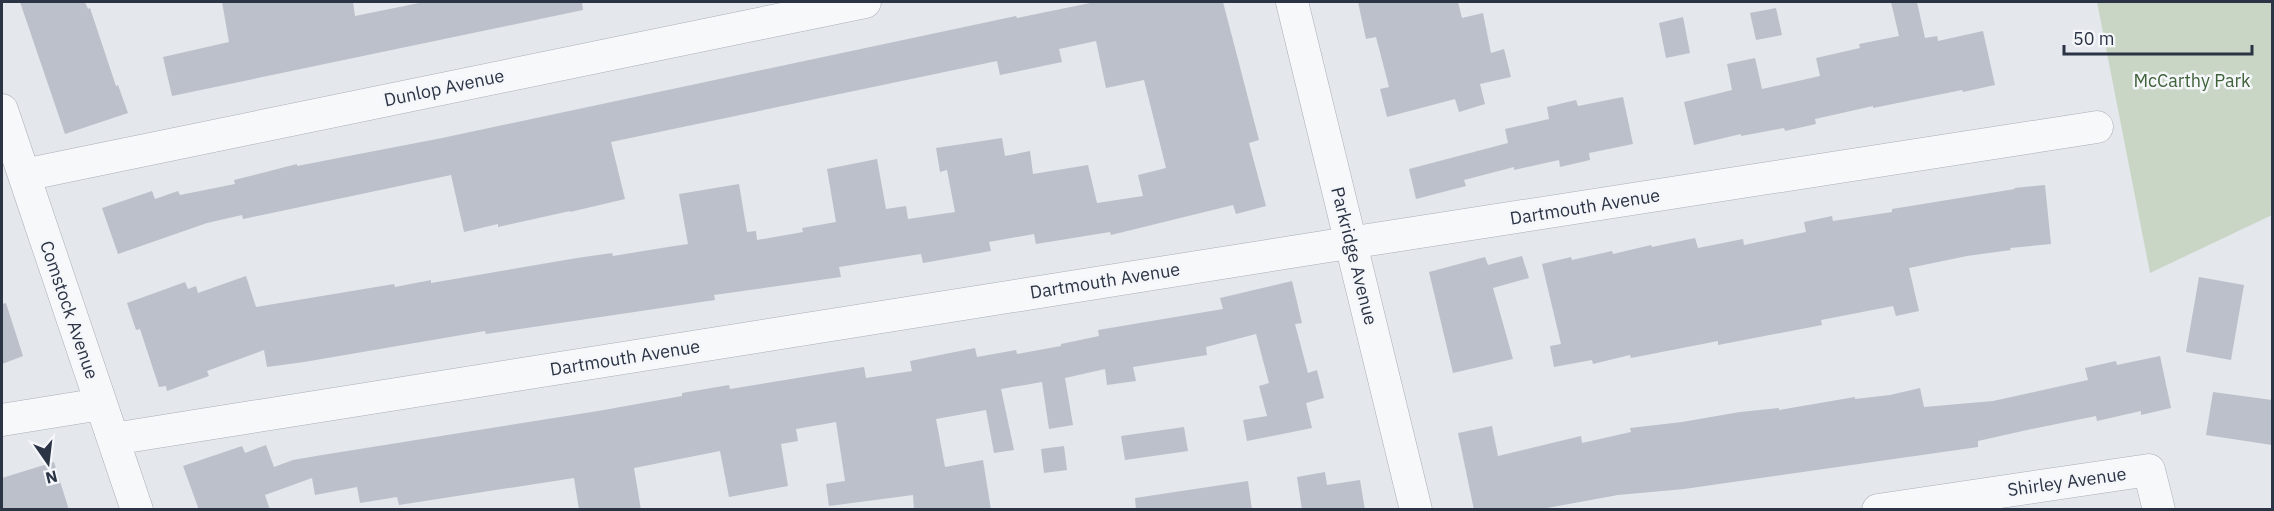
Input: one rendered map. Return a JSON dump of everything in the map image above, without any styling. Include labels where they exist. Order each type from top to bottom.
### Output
[{"type":"street","name":"Dunlop Avenue","points":[[24,175],[865,2]]},
{"type":"street","name":"Parkridge Avenue","points":[[1292,2],[1416,510]]},
{"type":"street","name":"Comstock Avenue","points":[[2,110],[137,510]]},
{"type":"street","name":"Dartmouth Avenue","points":[[113,439],[1351,243],[2097,128]]},
{"type":"street","points":[[2,420],[101,404]]},
{"type":"street","name":"Shirley Avenue","points":[[1878,510],[2149,470],[2159,510]]},
{"type":"green space","name":"McCarthy Park","points":[[2097,2],[2272,2],[2272,215],[2150,273]]},
{"type":"building","points":[[20,2],[85,2],[88,9],[90,8],[116,86],[118,85],[128,113],[65,134]]},
{"type":"building","points":[[222,2],[353,2],[355,16],[424,2],[582,2],[583,10],[172,96],[163,57],[229,42]]},
{"type":"building","points":[[1095,2],[1223,2],[1259,140],[1249,143],[1266,206],[1236,214],[1233,205],[1111,235],[1110,232],[1036,244],[1034,234],[989,242],[991,251],[923,263],[921,254],[839,267],[841,277],[714,295],[715,300],[486,334],[485,331],[304,362],[267,367],[264,350],[207,371],[209,376],[167,391],[166,386],[159,387],[140,329],[136,330],[127,303],[185,282],[188,289],[196,286],[198,293],[246,276],[256,307],[394,284],[395,287],[431,280],[431,283],[577,258],[612,253],[613,256],[688,244],[679,194],[739,184],[747,232],[756,231],[757,240],[803,232],[802,228],[836,222],[827,169],[877,159],[886,209],[906,206],[908,219],[955,212],[947,170],[940,172],[936,148],[1002,138],[1005,156],[1030,151],[1033,174],[1088,165],[1097,203],[1143,196],[1138,175],[1166,168],[1144,80],[1106,88],[1096,41],[1059,49],[1062,62],[1000,75],[997,61],[611,142],[625,199],[498,227],[498,224],[464,232],[451,175],[243,219],[242,215],[207,223],[118,254],[102,208],[152,191],[155,199],[178,191],[180,195],[235,184],[234,180],[297,164],[297,166],[442,138],[1016,16],[1017,18]]},
{"type":"building","points":[[1358,2],[1458,2],[1462,18],[1483,13],[1491,53],[1504,49],[1511,77],[1480,84],[1485,104],[1459,112],[1455,99],[1387,117],[1380,89],[1389,87],[1376,37],[1366,39]]},
{"type":"building","points":[[1891,2],[1917,2],[1925,38],[1937,36],[1938,41],[1983,31],[1995,85],[1873,108],[1873,106],[1815,119],[1816,124],[1785,131],[1784,128],[1741,136],[1741,134],[1694,145],[1684,102],[1732,90],[1727,64],[1755,58],[1762,89],[1820,76],[1816,58],[1860,48],[1859,44],[1899,36]]},
{"type":"building","points":[[1776,8],[1782,35],[1756,40],[1750,13]]},
{"type":"building","points":[[1683,17],[1690,53],[1666,58],[1659,23]]},
{"type":"building","points":[[1623,97],[1633,144],[1589,153],[1590,160],[1560,167],[1559,160],[1514,170],[1514,167],[1464,180],[1466,186],[1416,199],[1409,169],[1508,143],[1505,129],[1549,119],[1547,107],[1576,100],[1578,106]]},
{"type":"building","points":[[2045,185],[2051,244],[2010,248],[2011,250],[1909,268],[1919,311],[1896,316],[1893,306],[1821,320],[1822,325],[1718,345],[1718,341],[1631,358],[1630,355],[1593,364],[1592,360],[1554,367],[1550,346],[1561,344],[1542,264],[1571,257],[1572,260],[1612,251],[1613,254],[1695,238],[1698,248],[1743,239],[1744,245],[1806,232],[1804,222],[1832,216],[1833,221],[2014,188]]},
{"type":"building","points":[[1522,256],[1529,278],[1493,288],[1513,359],[1453,373],[1429,272],[1485,257],[1488,265]]},
{"type":"building","points":[[2199,277],[2244,285],[2231,360],[2186,352]]},
{"type":"building","points":[[1292,281],[1302,323],[1295,324],[1308,373],[1317,370],[1324,398],[1306,403],[1312,428],[1247,441],[1243,420],[1267,416],[1259,386],[1269,383],[1256,334],[1206,347],[1207,355],[1133,367],[1136,381],[1107,385],[1105,369],[1065,378],[1073,425],[1049,429],[1042,382],[1001,389],[1014,450],[994,453],[986,410],[936,419],[945,467],[983,460],[991,510],[914,510],[913,495],[829,506],[826,484],[845,481],[836,422],[796,429],[798,441],[781,444],[788,486],[729,497],[720,451],[634,468],[641,510],[579,510],[574,478],[399,505],[397,497],[360,503],[357,487],[315,495],[312,478],[265,495],[270,510],[199,510],[183,466],[242,446],[245,453],[266,445],[274,467],[293,460],[598,411],[729,385],[730,389],[864,367],[866,378],[912,371],[910,361],[975,348],[977,357],[1016,350],[1017,354],[1099,336],[1098,330],[1223,309],[1220,298]]},
{"type":"building","points":[[6,303],[23,356],[2,364],[2,304]]},
{"type":"building","points":[[2160,356],[2171,408],[2141,415],[2141,411],[2097,421],[2096,416],[1978,441],[1978,447],[1684,489],[1618,495],[1536,510],[1474,510],[1458,433],[1492,426],[1498,456],[1581,436],[1582,443],[1631,432],[1630,428],[1740,412],[1779,408],[1779,410],[1855,397],[1855,399],[1890,395],[1920,388],[1924,407],[1993,401],[2088,380],[2085,368],[2116,361],[2117,365]]},
{"type":"building","points":[[2213,392],[2272,400],[2272,445],[2206,435]]},
{"type":"building","points":[[1184,427],[1188,451],[1125,460],[1121,436]]},
{"type":"building","points":[[1064,446],[1067,470],[1044,473],[1041,449]]},
{"type":"building","points":[[54,462],[69,510],[2,510],[2,478]]},
{"type":"building","points":[[1325,472],[1327,485],[1360,480],[1365,510],[1302,510],[1297,477]]},
{"type":"building","points":[[1248,481],[1252,510],[1136,510],[1135,498]]}]
